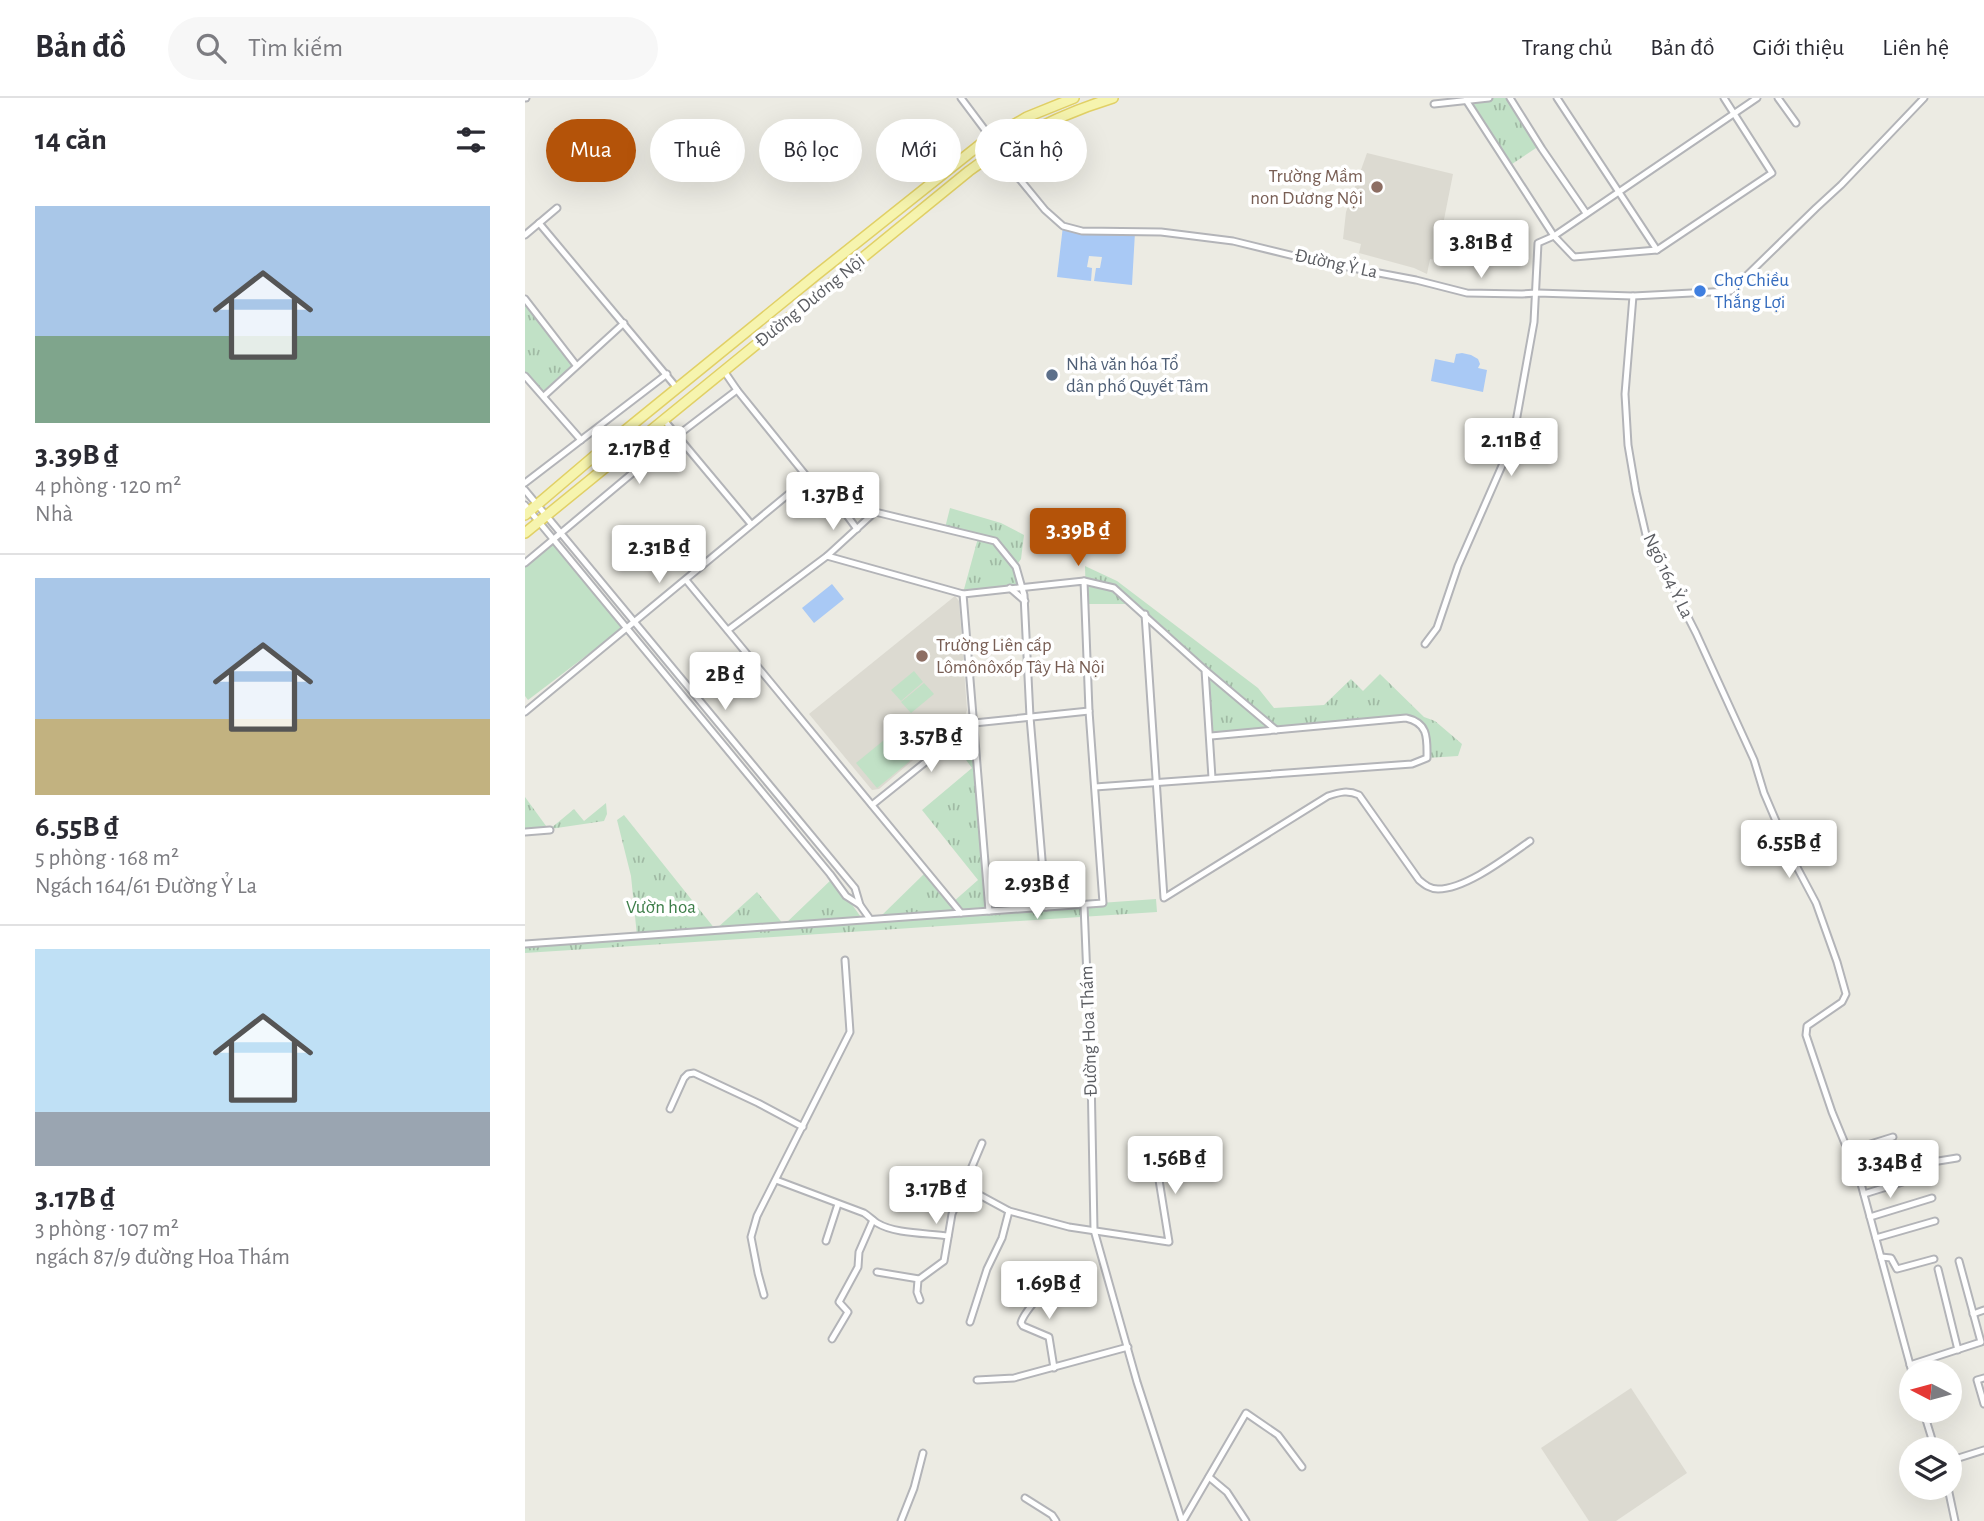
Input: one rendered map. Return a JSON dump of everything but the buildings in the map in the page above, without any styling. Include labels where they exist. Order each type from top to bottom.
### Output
[{"type":"main road","name":"Đường Dương Nội","points":[[1024,119],[1074,98]]},
{"type":"main road","name":"Đường Dương Nội","points":[[1056,119],[1082,107],[1113,98]]},
{"type":"main road","name":"Đường Dương Nội","points":[[529,509],[825,268],[975,151]]},
{"type":"main road","name":"Đường Dương Nội","points":[[525,533],[975,167]]},
{"type":"street","points":[[961,98],[977,119]]},
{"type":"street","points":[[1434,104],[1489,98]]},
{"type":"street","points":[[1510,98],[1586,213]]},
{"type":"street","points":[[1557,98],[1657,250]]},
{"type":"street","points":[[1466,100],[1554,236],[1574,257],[1657,250],[1772,173],[1724,98]]},
{"type":"street","points":[[1425,644],[1437,628],[1458,566],[1508,452],[1534,322],[1538,243],[1554,236],[1757,98]]},
{"type":"street","points":[[1778,98],[1796,123]]},
{"type":"street","name":"Đường Ỷ La","points":[[1022,182],[1045,210],[1063,226],[1082,231],[1161,232],[1233,241],[1467,293],[1633,296],[1731,291],[1841,185],[1924,98]]},
{"type":"street","points":[[525,235],[557,208]]},
{"type":"street","points":[[539,223],[677,388]]},
{"type":"street","name":"Ngõ 164 Ỷ La","points":[[1633,296],[1625,394],[1628,445],[1646,535],[1696,633],[1754,760],[1764,793],[1786,844],[1816,902],[1837,962],[1846,994],[1842,1002],[1807,1027],[1806,1035],[1848,1150]]},
{"type":"street","points":[[525,299],[576,365]]},
{"type":"street","points":[[544,396],[624,323]]},
{"type":"street","points":[[724,371],[808,478],[843,510],[857,528]]},
{"type":"street","points":[[525,483],[667,374]]},
{"type":"street","points":[[525,376],[580,440]]},
{"type":"street","points":[[525,563],[678,435],[737,390]]},
{"type":"street","points":[[664,419],[751,524]]},
{"type":"street","points":[[525,712],[808,478]]},
{"type":"street","points":[[525,490],[529,509],[562,533],[855,888],[860,905],[870,919]]},
{"type":"street","points":[[529,509],[543,518],[553,540],[846,896],[860,905]]},
{"type":"street","points":[[843,510],[875,512],[995,541],[1016,567],[1025,601],[1030,717],[1046,907]]},
{"type":"street","points":[[728,630],[827,555],[875,512]]},
{"type":"street","points":[[827,555],[963,594],[1084,581],[1114,588],[1276,730]]},
{"type":"street","points":[[686,580],[961,913]]},
{"type":"street","points":[[525,944],[1103,903],[1089,711],[1084,581]]},
{"type":"street","points":[[1010,588],[1025,601]]},
{"type":"street","points":[[963,594],[989,911]]},
{"type":"street","points":[[1145,614],[1164,898],[1328,796],[1341,792],[1359,794],[1419,880],[1428,887],[1438,889],[1454,886],[1476,876],[1530,841]]},
{"type":"street","points":[[1205,670],[1212,778]]},
{"type":"street","points":[[872,805],[974,723],[1089,711]]},
{"type":"street","points":[[1095,787],[1412,764],[1427,758],[1427,734],[1416,720],[1406,718],[1211,736]]},
{"type":"street","points":[[525,832],[550,830]]},
{"type":"street","name":"Đường Hoa Thám","points":[[1084,905],[1094,1230],[1183,1521]]},
{"type":"street","points":[[764,1294],[751,1234],[757,1216],[850,1031],[845,960]]},
{"type":"street","points":[[670,1109],[684,1077],[694,1073],[758,1102],[803,1127]]},
{"type":"street","points":[[1893,1138],[1848,1150],[1860,1180],[1909,1360]]},
{"type":"street","points":[[877,1272],[919,1279],[943,1263],[952,1214],[982,1143]]},
{"type":"street","points":[[963,1186],[1009,1211],[1069,1227],[1169,1242],[1155,1155]]},
{"type":"street","points":[[1860,1180],[1895,1168],[1957,1158]]},
{"type":"street","points":[[776,1180],[864,1213],[878,1224],[898,1230],[948,1236]]},
{"type":"street","points":[[1864,1194],[1909,1180]]},
{"type":"street","points":[[1870,1217],[1932,1198]]},
{"type":"street","points":[[826,1241],[838,1204]]},
{"type":"street","points":[[970,1322],[987,1269],[1002,1238],[1009,1211]]},
{"type":"street","points":[[832,1339],[848,1312],[839,1301],[858,1267],[859,1252],[873,1220]]},
{"type":"street","points":[[1876,1238],[1935,1221]]},
{"type":"street","points":[[1881,1257],[1891,1258],[1897,1269],[1934,1259]]},
{"type":"street","points":[[1933,1360],[1958,1350],[1981,1345],[1959,1261]]},
{"type":"street","points":[[1938,1269],[1958,1350]]},
{"type":"street","points":[[1054,1368],[1049,1337],[1021,1323],[1022,1316],[1057,1278]]},
{"type":"street","points":[[919,1279],[917,1289],[920,1300]]},
{"type":"street","points":[[1973,1314],[1984,1310]]},
{"type":"street","points":[[977,1380],[1014,1378],[1128,1347]]},
{"type":"street","points":[[1984,1378],[1977,1380],[1984,1404]]},
{"type":"street","points":[[1183,1521],[1246,1413],[1278,1435],[1301,1467]]},
{"type":"street","points":[[1962,1457],[1984,1450]]},
{"type":"street","points":[[901,1521],[914,1488],[923,1453]]},
{"type":"street","points":[[1209,1478],[1227,1492],[1246,1521]]},
{"type":"street","points":[[1025,1497],[1052,1515],[1056,1521]]},
{"type":"street","points":[[1951,1500],[1955,1521]]},
{"type":"shaded area","points":[[1367,153],[1453,174],[1436,260],[1430,259],[1427,274],[1359,253],[1361,244],[1343,239],[1346,212]]},
{"type":"shaded area","name":"Trường Liên cấp Lômônôxốp Tây Hà Nội","points":[[955,596],[959,601],[967,710],[965,716],[879,789],[872,790],[809,714]]},
{"type":"shaded area","points":[[1631,1388],[1687,1473],[1616,1521],[1589,1521],[1541,1448]]},
{"type":"green space","points":[[1509,98],[1539,146],[1509,166],[1467,101]]},
{"type":"green space","points":[[525,300],[575,365],[544,394],[525,375]]},
{"type":"green space","points":[[950,508],[1001,523],[1024,535],[1021,559],[1016,566],[995,540],[945,528]]},
{"type":"green space","points":[[978,538],[994,542],[1015,567],[1022,586],[963,593]]},
{"type":"green space","points":[[552,543],[624,627],[528,700],[525,696],[525,565]]},
{"type":"green space","points":[[1085,566],[1117,581],[1258,688],[1274,708],[1324,705],[1351,679],[1363,691],[1380,674],[1424,717],[1435,721],[1462,744],[1458,756],[1427,758],[1430,734],[1417,717],[1405,715],[1276,727],[1147,612],[1118,591],[1132,604],[1086,604]]},
{"type":"green space","points":[[914,671],[923,682],[901,701],[891,690]]},
{"type":"green space","points":[[1206,671],[1275,729],[1211,735]]},
{"type":"green space","points":[[924,683],[934,694],[911,713],[901,702]]},
{"type":"green space","points":[[973,724],[988,911],[961,912],[953,902],[978,880],[922,810],[972,768],[952,741]]},
{"type":"green space","points":[[889,736],[910,761],[877,788],[856,763]]},
{"type":"green space","points":[[525,797],[549,830],[525,832]]},
{"type":"green space","points":[[606,803],[607,814],[604,821],[550,829],[574,809],[584,821]]},
{"type":"green space","name":"Vườn hoa","points":[[624,815],[715,929],[784,925],[833,878],[863,920],[1156,899],[1157,912],[525,953],[525,944],[637,936],[631,876],[617,820]]},
{"type":"green space","points":[[926,872],[959,912],[879,918]]},
{"type":"green space","points":[[757,892],[784,925],[716,929]]},
{"type":"water","points":[[1063,226],[1081,232],[1135,232],[1132,285],[1094,281],[1096,268],[1100,268],[1102,257],[1089,256],[1087,267],[1092,268],[1091,281],[1057,277]]},
{"type":"water","points":[[1462,353],[1478,359],[1478,368],[1487,370],[1483,392],[1431,381],[1435,359],[1454,363],[1456,354]]},
{"type":"water","points":[[832,584],[844,599],[814,623],[802,608]]},
{"type":"place","name":"Trường Mầm non Dương Nội","points":[[1377,187]]},
{"type":"place","name":"Chợ Chiều Thắng Lợi","points":[[1700,291]]},
{"type":"place","name":"Nhà văn hóa Tổ dân phố Quyết Tâm","points":[[1052,375]]},
{"type":"place","name":"Trường Liên cấp Lômônôxốp Tây Hà Nội","points":[[922,656]]}]
